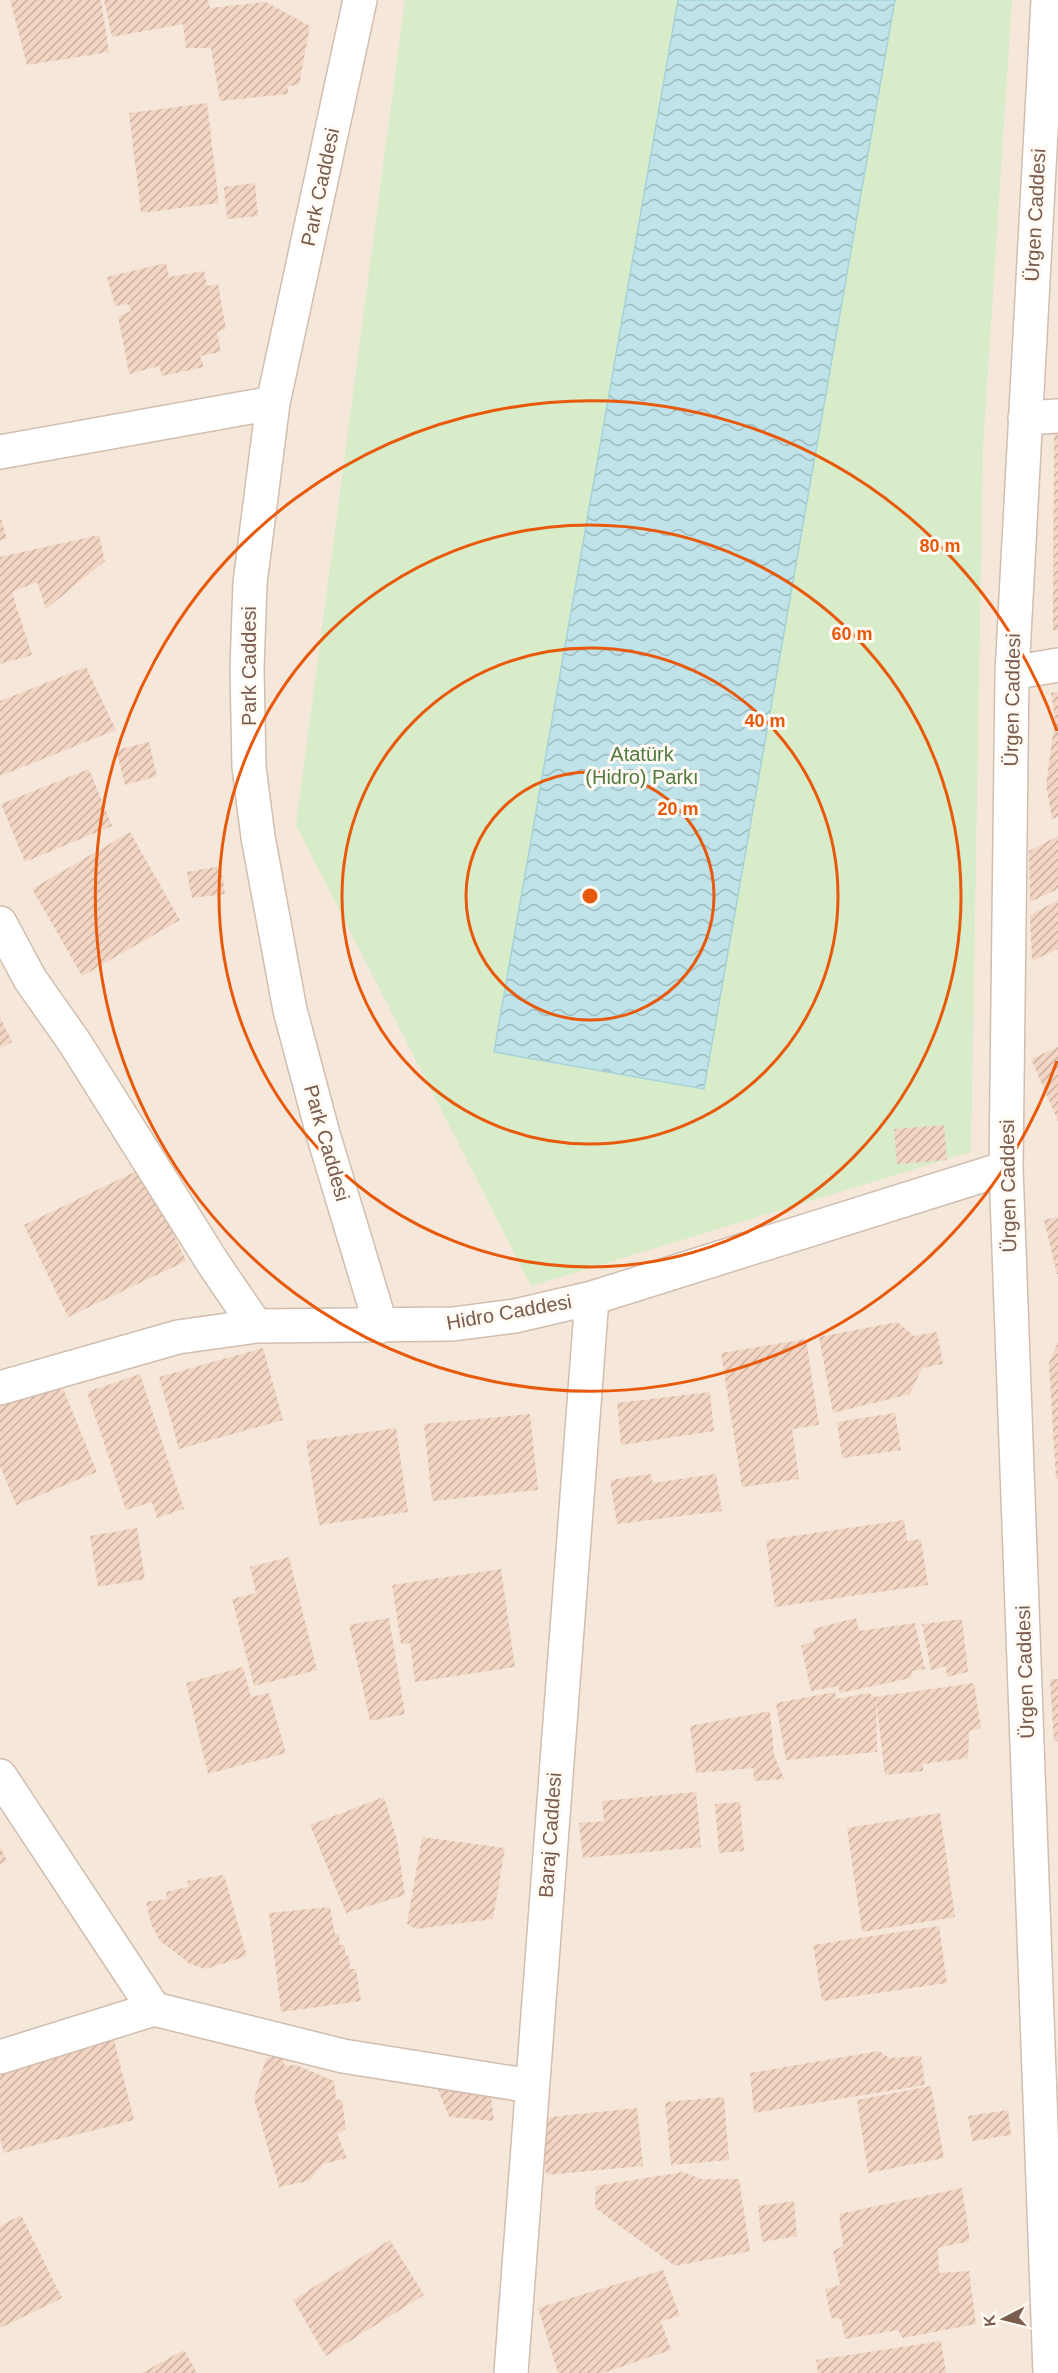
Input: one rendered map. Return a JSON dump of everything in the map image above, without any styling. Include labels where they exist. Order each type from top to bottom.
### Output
[{"type":"street","name":"Park Caddesi","points":[[360,0],[273,403],[250,583],[249,767],[258,837],[291,1010],[323,1134],[381,1326]]},
{"type":"street","name":"Ürgen Caddesi","points":[[1048,0],[1047,211],[1024,418],[1012,673],[1006,1168],[1053,2371]]},
{"type":"street","points":[[0,452],[273,403]]},
{"type":"street","points":[[1024,418],[1058,416]]},
{"type":"street","points":[[1012,673],[1058,665]]},
{"type":"street","points":[[0,923],[30,979],[75,1043],[213,1263],[256,1326]]},
{"type":"street","name":"Hidro Caddesi","points":[[0,1388],[178,1337],[256,1326],[453,1324],[515,1316],[592,1298],[1006,1168]]},
{"type":"street","name":"Baraj Caddesi","points":[[512,2373],[531,2086],[592,1298]]},
{"type":"street","points":[[0,1776],[154,2009]]},
{"type":"street","points":[[0,2057],[154,2009],[343,2056],[531,2086]]},
{"type":"shaded area","points":[[0,0],[1058,0],[1058,2373],[0,2373]]},
{"type":"green space","name":"Atatürk (Hidro) Parkı","points":[[405,0],[1012,0],[983,448],[971,1152],[531,1286],[296,825]]},
{"type":"water","points":[[678,0],[895,0],[704,1089],[494,1052]]},
{"type":"building","points":[[10,0],[101,0],[109,52],[27,65]]},
{"type":"building","points":[[104,0],[208,0],[210,8],[266,2],[310,26],[299,85],[287,86],[289,94],[220,101],[211,48],[186,48],[183,24],[112,37]]},
{"type":"building","points":[[207,103],[219,203],[141,213],[129,113]]},
{"type":"building","points":[[255,183],[258,216],[227,219],[224,187]]},
{"type":"building","points":[[166,263],[169,277],[204,271],[207,286],[218,284],[226,329],[217,332],[221,352],[200,356],[204,367],[162,376],[159,366],[129,374],[118,316],[131,311],[128,304],[115,306],[107,277]]},
{"type":"building","points":[[1054,427],[1058,427],[1058,630],[1053,630]]},
{"type":"building","points":[[1,519],[7,539],[0,540]]},
{"type":"building","points":[[99,535],[105,561],[46,609],[37,582],[12,592],[32,655],[0,664],[0,557]]},
{"type":"building","points":[[86,667],[116,730],[0,776],[0,701]]},
{"type":"building","points":[[1058,692],[1058,817],[1052,819],[1046,785],[1055,719],[1051,693]]},
{"type":"building","points":[[149,742],[157,776],[125,785],[116,750]]},
{"type":"building","points":[[89,769],[112,826],[25,862],[1,804]]},
{"type":"building","points":[[130,832],[180,920],[82,976],[32,889]]},
{"type":"building","points":[[1058,836],[1058,889],[1030,902],[1029,851]]},
{"type":"building","points":[[221,866],[225,894],[192,898],[187,872]]},
{"type":"building","points":[[1058,900],[1058,949],[1032,961],[1030,915]]},
{"type":"building","points":[[0,1017],[12,1042],[0,1048]]},
{"type":"building","points":[[1058,1047],[1058,1121],[1031,1059]]},
{"type":"building","points":[[944,1125],[947,1160],[897,1164],[894,1129]]},
{"type":"building","points":[[143,1168],[186,1261],[68,1317],[24,1225]]},
{"type":"building","points":[[1058,1217],[1058,1274],[1057,1274],[1044,1220]]},
{"type":"building","points":[[897,1322],[914,1336],[937,1332],[943,1364],[922,1368],[910,1394],[833,1413],[819,1337]]},
{"type":"building","points":[[806,1339],[819,1425],[792,1429],[799,1479],[742,1487],[721,1353]]},
{"type":"building","points":[[1058,1342],[1058,1479],[1056,1479],[1049,1363]]},
{"type":"building","points":[[263,1348],[283,1420],[179,1449],[159,1377]]},
{"type":"building","points":[[140,1374],[184,1509],[157,1518],[152,1502],[126,1510],[87,1392]]},
{"type":"building","points":[[60,1381],[97,1472],[16,1505],[0,1466],[0,1406]]},
{"type":"building","points":[[710,1392],[714,1431],[621,1445],[617,1403]]},
{"type":"building","points":[[895,1413],[901,1450],[842,1458],[837,1422]]},
{"type":"building","points":[[530,1414],[538,1490],[432,1501],[424,1424]]},
{"type":"building","points":[[396,1428],[408,1512],[319,1525],[306,1441]]},
{"type":"building","points":[[651,1474],[653,1483],[716,1474],[722,1511],[617,1524],[610,1480]]},
{"type":"building","points":[[904,1520],[907,1541],[921,1539],[928,1585],[775,1607],[766,1540]]},
{"type":"building","points":[[137,1528],[145,1579],[98,1587],[90,1536]]},
{"type":"building","points":[[289,1557],[317,1670],[254,1686],[232,1599],[256,1593],[250,1567]]},
{"type":"building","points":[[501,1569],[515,1667],[415,1682],[410,1643],[401,1644],[392,1585]]},
{"type":"building","points":[[389,1618],[405,1714],[370,1721],[349,1625]]},
{"type":"building","points":[[856,1618],[859,1631],[915,1623],[925,1669],[912,1671],[911,1678],[840,1693],[838,1686],[811,1691],[801,1646],[815,1640],[813,1629]]},
{"type":"building","points":[[962,1619],[968,1672],[947,1677],[946,1666],[931,1670],[922,1624]]},
{"type":"building","points":[[243,1667],[251,1697],[269,1693],[286,1753],[208,1774],[186,1683]]},
{"type":"building","points":[[1050,1679],[1058,1679],[1058,1741],[1054,1742]]},
{"type":"building","points":[[974,1683],[981,1728],[969,1731],[968,1758],[923,1764],[923,1771],[885,1775],[876,1700],[877,1752],[786,1760],[776,1703],[835,1692],[836,1699],[869,1693],[875,1697]]},
{"type":"building","points":[[770,1711],[774,1755],[784,1779],[754,1781],[753,1768],[696,1773],[690,1726]]},
{"type":"building","points":[[696,1792],[701,1847],[583,1858],[579,1823],[604,1821],[602,1801]]},
{"type":"building","points":[[384,1797],[397,1840],[405,1895],[346,1913],[310,1825]]},
{"type":"building","points":[[740,1802],[744,1851],[719,1853],[715,1804]]},
{"type":"building","points":[[940,1813],[955,1917],[862,1932],[847,1828]]},
{"type":"building","points":[[422,1837],[505,1848],[493,1919],[416,1929],[407,1924]]},
{"type":"building","points":[[0,1846],[7,1861],[0,1864]]},
{"type":"building","points":[[224,1875],[247,1956],[206,1969],[190,1964],[160,1941],[151,1924],[146,1902],[167,1899],[166,1892],[189,1887],[187,1881]]},
{"type":"building","points":[[330,1907],[335,1935],[339,1934],[340,1945],[344,1945],[346,1956],[349,1956],[350,1969],[356,1969],[361,2001],[281,2012],[269,1913]]},
{"type":"building","points":[[939,1926],[947,1983],[822,2001],[813,1945]]},
{"type":"building","points":[[112,2032],[134,2120],[4,2153],[0,2137],[0,2060]]},
{"type":"building","points":[[879,2051],[889,2058],[921,2056],[925,2085],[754,2113],[750,2073]]},
{"type":"building","points":[[281,2055],[285,2066],[296,2065],[334,2081],[336,2099],[342,2100],[346,2129],[337,2134],[347,2158],[324,2164],[308,2181],[279,2187],[254,2099],[266,2058]]},
{"type":"building","points":[[489,2083],[494,2121],[449,2117],[436,2085]]},
{"type":"building","points":[[931,2086],[944,2158],[868,2173],[857,2100]]},
{"type":"building","points":[[724,2097],[729,2160],[671,2165],[665,2102]]},
{"type":"building","points":[[637,2108],[643,2166],[546,2175],[541,2118]]},
{"type":"building","points":[[1008,2110],[1011,2135],[972,2141],[968,2116]]},
{"type":"building","points":[[683,2172],[701,2179],[739,2179],[750,2251],[675,2266],[595,2208],[596,2186]]},
{"type":"building","points":[[962,2188],[970,2241],[938,2248],[939,2273],[969,2271],[976,2324],[903,2338],[898,2330],[845,2339],[841,2319],[831,2318],[825,2289],[840,2285],[833,2251],[843,2246],[839,2214]]},
{"type":"building","points":[[794,2201],[797,2236],[762,2242],[758,2206]]},
{"type":"building","points":[[21,2215],[62,2298],[0,2328],[0,2226]]},
{"type":"building","points":[[390,2240],[424,2295],[326,2356],[293,2300]]},
{"type":"building","points":[[663,2270],[680,2316],[661,2321],[671,2350],[603,2373],[558,2373],[538,2308]]},
{"type":"building","points":[[941,2341],[946,2373],[818,2373],[816,2360]]},
{"type":"building","points":[[184,2350],[197,2373],[142,2373]]}]
